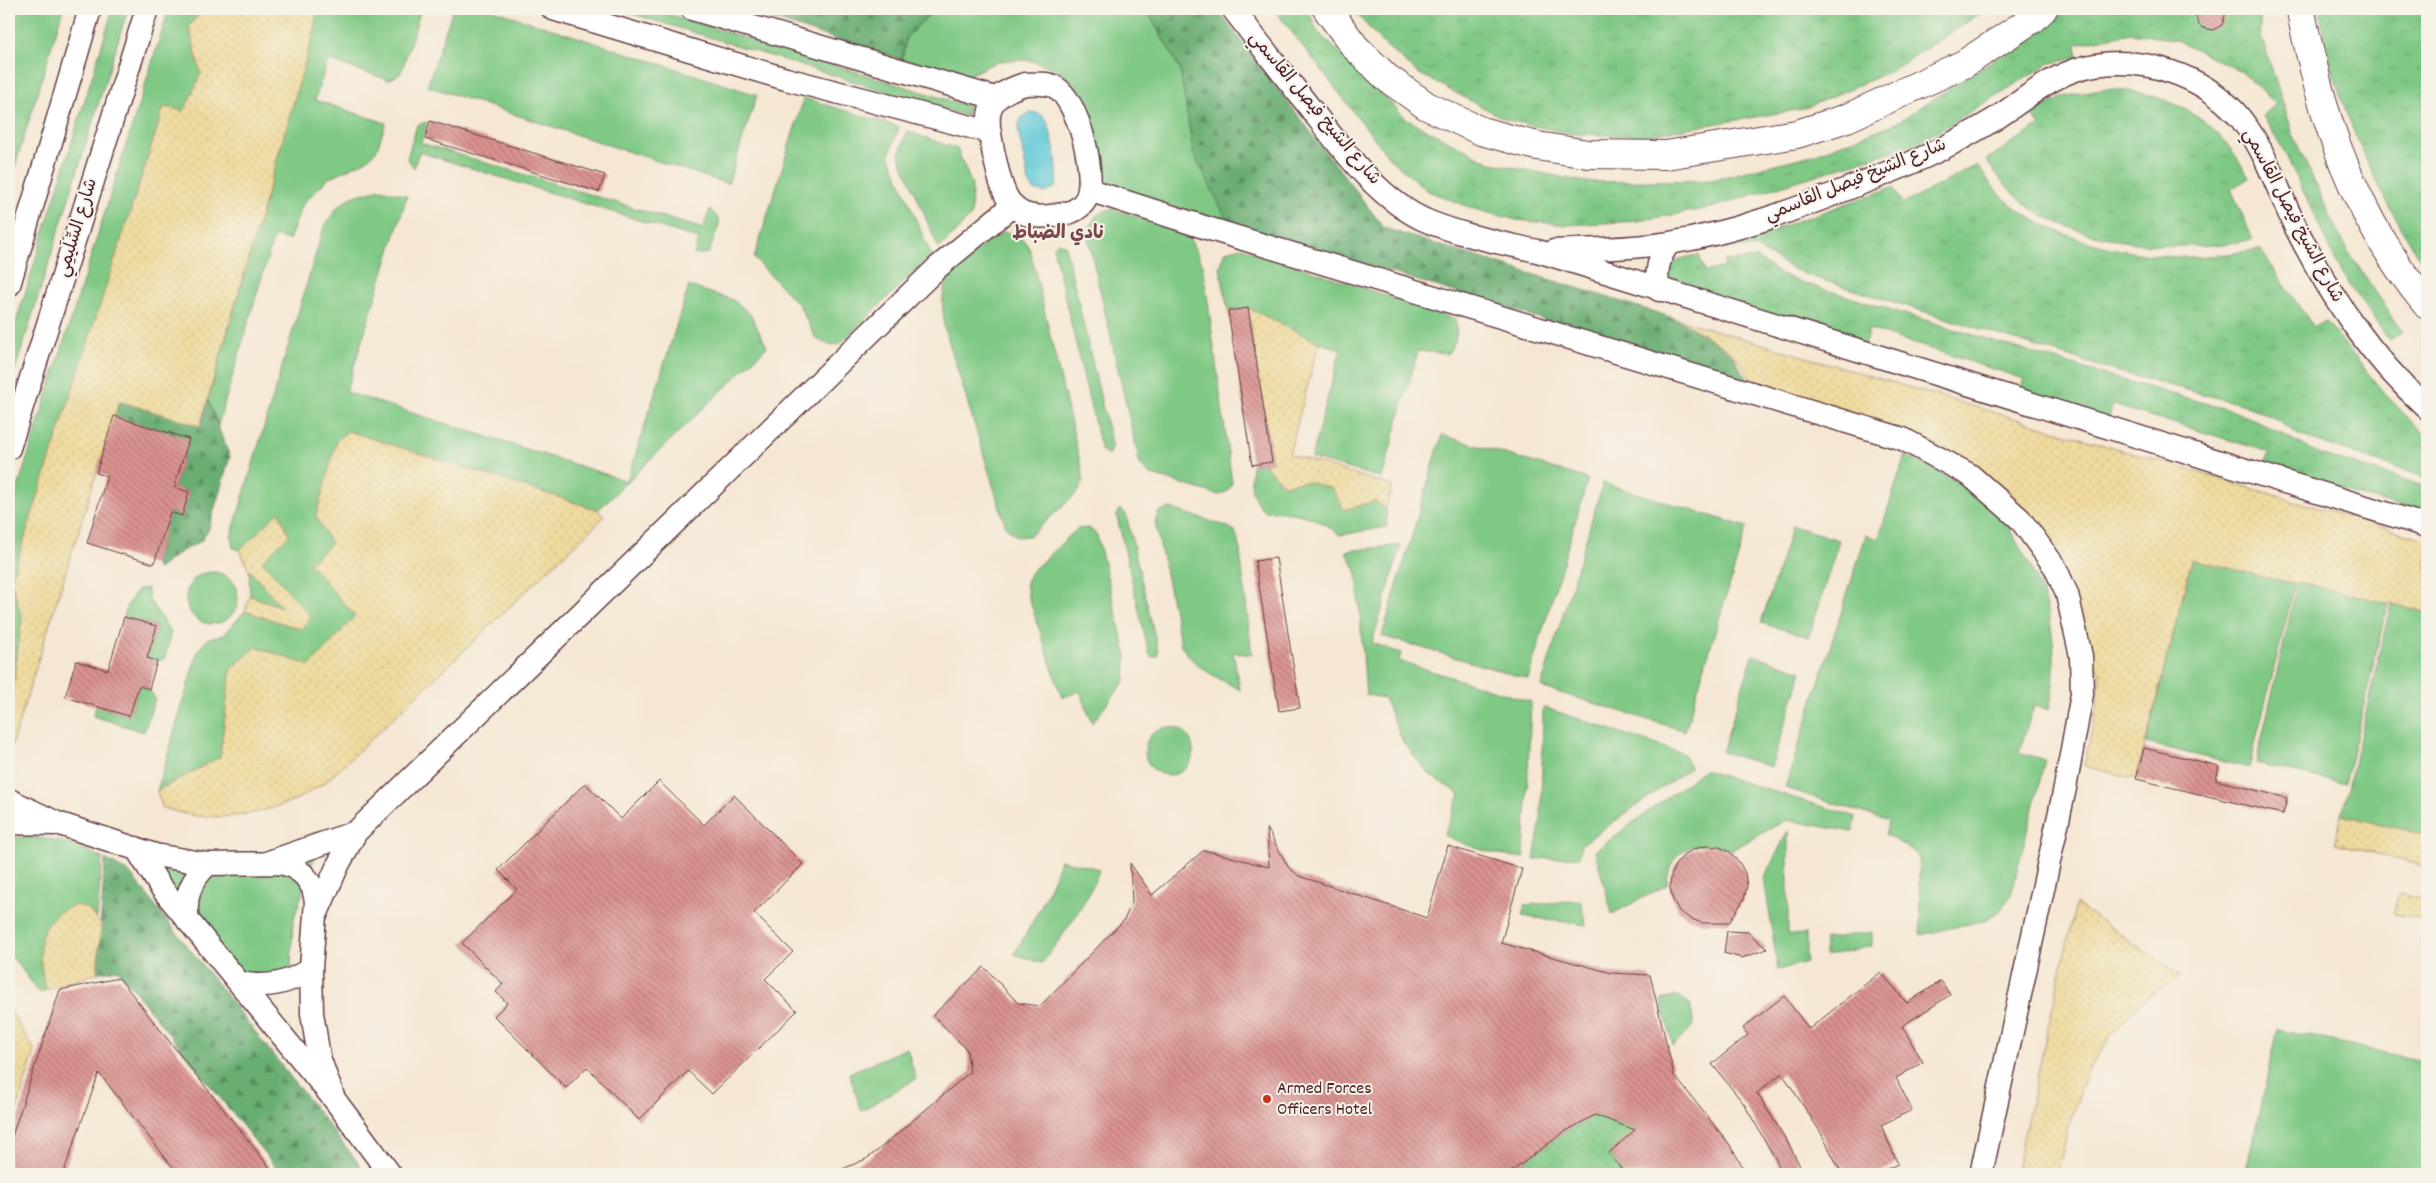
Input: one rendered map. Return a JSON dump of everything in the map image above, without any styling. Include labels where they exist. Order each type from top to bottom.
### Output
[{"type":"highway","points":[[1327,9],[1355,47],[1387,78],[1427,106],[1480,131],[1538,146],[1588,154],[1647,155],[1676,154],[1797,134],[1847,118],[1964,64],[2034,18],[2044,9]]},
{"type":"highway","points":[[2301,9],[2316,81],[2340,160],[2379,237],[2427,305]]},
{"type":"street","points":[[9,285],[90,9]]},
{"type":"street","name":"شارع السِّلَيمِي","points":[[9,448],[147,9]]},
{"type":"street","points":[[554,9],[786,80],[990,132]]},
{"type":"street","points":[[692,9],[995,98]]},
{"type":"street","name":"شارع الشيخ فيصل القاسمي","points":[[1233,9],[1348,155],[1378,188],[1397,203],[1426,220],[1473,236],[1541,252],[2427,526]]},
{"type":"street","name":"شارع الشيخ فيصل القاسمي","points":[[1541,252],[1669,243],[1714,234],[1783,213],[1929,155],[1995,118],[2038,87],[2065,73],[2095,65],[2126,63],[2156,67],[2185,77],[2212,92],[2234,112],[2253,136],[2296,226],[2337,302],[2372,350],[2427,408]]},
{"type":"street","points":[[1025,84],[1043,84],[1055,87],[1067,98],[1073,109],[1086,153],[1090,176],[1090,190],[1085,201],[1078,208],[1064,214],[1043,218],[1027,216],[1013,205],[1006,195],[990,132],[988,117],[995,98],[1009,89],[1025,84]]},
{"type":"street","points":[[1090,190],[1217,231],[1903,439],[1970,475],[2020,519],[2055,567],[2067,594],[2072,624],[2081,656],[2082,694],[2065,788],[1981,1174]]},
{"type":"street","points":[[316,915],[338,864],[356,832],[938,267],[1013,205]]},
{"type":"street","points":[[1659,290],[1657,270],[1663,251],[1669,243]]},
{"type":"street","points":[[9,800],[57,824],[176,860],[208,864],[281,863],[294,867],[305,876],[313,888],[316,901],[311,968],[312,1013],[319,1057],[334,1099]]},
{"type":"street","points":[[9,823],[57,824]]},
{"type":"street","points":[[267,862],[356,832]]},
{"type":"street","points":[[136,848],[160,886],[334,1099],[390,1174]]},
{"type":"street","points":[[188,921],[187,902],[191,884],[208,864]]},
{"type":"street","points":[[240,983],[270,986],[299,977],[311,968]]},
{"type":"green space","points":[[9,9],[63,9],[9,186]]},
{"type":"green space","points":[[113,9],[128,9],[9,390],[9,345]]},
{"type":"green space","points":[[169,9],[203,9],[189,26],[201,74],[184,112],[164,107],[11,580],[22,618],[9,719],[9,516]]},
{"type":"green space","points":[[317,9],[421,9],[401,73],[389,80],[328,60],[315,100],[386,123],[376,151],[367,160],[329,178],[303,204],[289,240],[274,236],[218,425],[208,401],[314,31]]},
{"type":"green space","points":[[453,9],[490,9],[757,95],[728,184],[427,86]]},
{"type":"green space","points":[[617,9],[651,9],[968,106],[966,116]]},
{"type":"green space","points":[[740,9],[934,9],[906,38],[902,60]]},
{"type":"green space","points":[[934,9],[1146,9],[1180,69],[1193,152],[1228,222],[1117,190],[1109,183],[1096,163],[1091,129],[1082,97],[1073,83],[1053,68],[1029,61],[1004,61],[992,64],[961,79],[902,60],[906,38]]},
{"type":"green space","points":[[1146,9],[1217,9],[1384,228],[1677,319],[1730,351],[1749,383],[1228,222],[1193,152],[1180,69]]},
{"type":"green space","points":[[1274,9],[1308,9],[1317,31],[1408,120],[1491,163],[1586,182],[1712,180],[1816,154],[1896,123],[2036,32],[2061,9],[2259,9],[2261,35],[2294,137],[2343,244],[2403,332],[2389,340],[2342,274],[2284,151],[2263,116],[2276,104],[2242,72],[2177,40],[2131,33],[2076,44],[2078,58],[2050,63],[1919,143],[1710,208],[1638,221],[1566,225],[1517,220],[1474,209],[1428,191],[1391,160]]},
{"type":"green space","points":[[1352,9],[1987,9],[1893,70],[1803,109],[1641,136],[1571,134],[1507,120],[1416,72],[1382,42]]},
{"type":"green space","points":[[2320,9],[2427,9],[2427,270],[2375,178],[2346,111],[2334,76]]},
{"type":"green space","points":[[2107,89],[2131,91],[2173,103],[2208,125],[2223,140],[2249,178],[2231,189],[2253,239],[2227,244],[2166,246],[2134,243],[2073,229],[2046,217],[2024,203],[2003,183],[1986,160],[2040,125],[2029,113],[2067,96]]},
{"type":"green space","points":[[804,98],[899,127],[889,155],[931,255],[840,344],[829,345],[816,339],[799,305],[754,258]]},
{"type":"green space","points":[[427,122],[421,143],[703,229],[710,209],[720,221],[709,253],[694,255],[699,239],[419,152],[414,168],[407,158],[417,125]]},
{"type":"green space","points":[[907,131],[957,149],[972,185],[971,216],[939,249],[899,155]]},
{"type":"green space","points":[[1977,165],[2002,196],[2029,217],[2049,227],[2094,244],[2142,254],[2185,257],[2213,256],[2260,249],[2313,327],[2326,321],[2384,393],[2427,438],[2427,478],[2299,435],[2272,417],[2245,405],[2118,372],[1807,275],[1757,248],[1725,247],[1893,187],[1903,204]]},
{"type":"green space","points":[[381,189],[407,196],[346,392],[627,481],[689,286],[733,300],[750,314],[767,347],[598,510],[348,431],[331,544],[309,563],[355,616],[310,666],[256,647],[231,669],[220,757],[157,791],[198,650],[209,638],[224,635],[245,611],[300,629],[261,561],[289,535],[279,513],[240,550],[233,548],[231,537],[323,230],[334,212],[345,201],[360,194]]},
{"type":"green space","points":[[1112,209],[1175,227],[1191,241],[1203,265],[1232,483],[1228,491],[1219,495],[1149,474],[1140,465],[1088,238],[1094,218]]},
{"type":"green space","points":[[1004,232],[1020,237],[1030,250],[1083,481],[1079,491],[1030,536],[1017,537],[1006,527],[944,326],[943,307],[945,287],[954,271],[975,252]]},
{"type":"green space","points":[[1058,242],[1065,245],[1112,447],[1108,455],[1101,450],[1053,247]]},
{"type":"green space","points":[[1242,247],[1455,319],[1456,338],[1447,354],[1418,351],[1382,478],[1311,458],[1341,349],[1319,343],[1248,308],[1228,311],[1220,267],[1226,251]]},
{"type":"green space","points":[[1699,255],[1705,272],[1725,267],[1724,261],[1757,258],[1777,272],[1800,282],[2115,378],[2233,411],[2253,419],[2320,454],[2427,487],[2427,515],[2265,467],[2269,452],[2113,405],[2108,419],[2019,393],[2024,379],[1869,329],[1864,347],[1668,280],[1668,267],[1671,264],[1682,258]]},
{"type":"green space","points":[[119,401],[200,426],[208,401],[230,457],[208,531],[201,541],[180,552],[158,569],[154,564],[170,512],[182,516],[189,492],[174,487],[189,439],[114,416]]},
{"type":"green space","points":[[1442,435],[1588,479],[1528,679],[1382,636]]},
{"type":"green space","points":[[1905,456],[1944,474],[1958,483],[1983,501],[2008,526],[2030,565],[2046,604],[2053,645],[2054,666],[2049,710],[2034,706],[2019,752],[2045,760],[2011,895],[2000,911],[1985,920],[1921,935],[1918,854],[1885,834],[1889,821],[1785,788],[1866,535],[1878,539]]},
{"type":"green space","points":[[1264,463],[1283,485],[1306,481],[1334,489],[1344,510],[1376,501],[1386,509],[1387,527],[1340,535],[1312,518],[1287,512],[1264,511],[1256,500],[1252,490],[1251,479],[1252,465]]},
{"type":"green space","points":[[1603,483],[1747,527],[1685,731],[1541,687]]},
{"type":"green space","points":[[1169,508],[1226,526],[1235,531],[1239,543],[1252,655],[1233,652],[1240,690],[1199,666],[1181,645],[1155,522],[1159,512]]},
{"type":"green space","points":[[1120,509],[1126,514],[1158,651],[1157,656],[1152,657],[1149,654],[1117,516]]},
{"type":"green space","points":[[1792,526],[1839,540],[1809,637],[1761,623]]},
{"type":"green space","points":[[1089,528],[1097,535],[1126,654],[1125,681],[1092,723],[1080,691],[1062,698],[1028,595],[1026,582],[1031,572],[1077,529]]},
{"type":"green space","points":[[1401,545],[1372,643],[1401,653],[1399,661],[1531,702],[1524,858],[1483,850],[1444,835],[1460,794],[1430,775],[1404,744],[1384,698],[1366,695],[1357,573],[1346,551]]},
{"type":"green space","points":[[2192,559],[2295,584],[2249,768],[2146,743]]},
{"type":"green space","points":[[249,570],[283,607],[250,596]]},
{"type":"green space","points":[[212,572],[226,576],[234,584],[238,598],[234,612],[226,620],[212,624],[198,620],[190,612],[186,598],[190,584],[198,576]]},
{"type":"green space","points":[[2298,582],[2388,603],[2345,784],[2256,763]]},
{"type":"green space","points":[[147,588],[150,601],[171,632],[165,658],[157,661],[147,658],[157,626],[124,617],[126,607],[138,589]]},
{"type":"green space","points":[[2391,604],[2427,612],[2427,835],[2342,815]]},
{"type":"green space","points":[[1753,655],[1802,671],[1771,767],[1722,752]]},
{"type":"green space","points":[[139,686],[149,689],[155,698],[144,732],[93,716],[96,706],[129,716]]},
{"type":"green space","points":[[1543,707],[1684,754],[1690,768],[1581,845],[1579,857],[1534,859],[1541,819]]},
{"type":"green space","points":[[1169,727],[1178,729],[1186,734],[1191,742],[1193,751],[1191,760],[1186,768],[1178,773],[1169,775],[1160,773],[1152,768],[1147,760],[1145,751],[1147,742],[1152,734],[1160,729]]},
{"type":"green space","points":[[1704,770],[1856,817],[1853,832],[1786,820],[1732,850],[1708,845],[1688,848],[1673,861],[1667,885],[1612,914],[1595,851]]},
{"type":"green space","points":[[318,831],[326,833],[317,850],[293,921],[291,968],[258,995],[150,863],[263,854]]},
{"type":"green space","points":[[1788,831],[1788,935],[1806,934],[1806,962],[1778,970],[1764,878]]},
{"type":"green space","points":[[10,837],[47,839],[68,843],[102,858],[97,918],[88,909],[41,968],[46,990],[40,993],[9,953]]},
{"type":"green space","points":[[105,859],[129,872],[367,1174],[281,1174],[117,969],[97,973]]},
{"type":"green space","points":[[1060,860],[1100,869],[1074,918],[1042,963],[1014,954],[1040,909]]},
{"type":"green space","points":[[1580,900],[1586,925],[1522,916],[1525,905]]},
{"type":"green space","points":[[1872,932],[1872,946],[1825,956],[1824,939]]},
{"type":"green space","points":[[1678,996],[1690,1004],[1694,1025],[1673,1046],[1661,1000]]},
{"type":"green space","points":[[2278,1029],[2427,1062],[2427,1174],[2245,1174]]},
{"type":"green space","points":[[907,1048],[916,1079],[861,1111],[849,1073]]},
{"type":"green space","points":[[1595,1115],[1635,1130],[1609,1153],[1625,1174],[1508,1174],[1564,1132]]},
{"type":"sand","points":[[203,9],[317,9],[314,31],[200,426],[119,401],[9,754],[9,719],[22,618],[11,580],[164,107],[184,111],[201,74],[189,26]]},
{"type":"sand","points":[[1248,308],[1319,343],[1289,454],[1392,486],[1386,509],[1375,501],[1344,510],[1333,489],[1306,481],[1283,485],[1264,463],[1272,462]]},
{"type":"sand","points":[[1677,319],[2427,540],[2427,612],[2299,582],[2295,584],[2192,559],[2136,779],[2084,766],[2097,707],[2100,672],[2085,650],[2080,617],[1990,479],[1962,457],[1918,437],[1753,386],[1741,364],[1722,346]]},
{"type":"sand","points":[[348,431],[598,510],[604,517],[327,781],[290,802],[242,815],[209,817],[177,812],[162,807],[157,791],[220,757],[231,669],[256,647],[310,666],[355,616],[309,563],[331,544],[316,516],[337,440]]},
{"type":"sand","points":[[279,512],[289,535],[262,561],[311,617],[301,629],[245,611],[250,596],[282,607],[249,570],[240,550]]},
{"type":"sand","points":[[2342,815],[2427,835],[2427,867],[2335,843]]},
{"type":"sand","points":[[2399,893],[2427,900],[2427,919],[2393,914]]},
{"type":"sand","points":[[2076,904],[2181,976],[2141,1002],[2111,1035],[2087,1073],[2071,1118],[2057,1174],[2015,1174]]},
{"type":"sand","points":[[77,905],[88,909],[101,924],[97,973],[46,990],[40,950],[45,927],[52,918]]},
{"type":"sand","points":[[9,1009],[35,1051],[9,1133]]},
{"type":"water","points":[[1032,112],[1046,120],[1051,133],[1055,154],[1056,187],[1045,193],[1034,190],[1029,183],[1018,129],[1021,118]]},
{"type":"building","points":[[2193,9],[2227,9],[2222,25],[2213,30],[2199,25]]},
{"type":"building","points":[[430,121],[605,175],[599,192],[425,139]]},
{"type":"building","points":[[1248,308],[1272,462],[1252,465],[1228,311]]},
{"type":"building","points":[[114,416],[189,439],[174,487],[189,492],[182,516],[170,512],[154,564],[87,543],[107,476],[96,473]]},
{"type":"building","points":[[1276,558],[1300,708],[1279,711],[1255,561]]},
{"type":"building","points":[[124,617],[157,626],[147,658],[157,661],[149,689],[139,686],[129,716],[65,697],[76,661],[108,670]]},
{"type":"building","points":[[2144,748],[2219,766],[2216,780],[2287,798],[2283,814],[2136,779]]},
{"type":"building","points":[[659,781],[704,825],[734,795],[803,864],[754,913],[793,952],[765,979],[797,1011],[712,1094],[688,1071],[639,1120],[587,1067],[566,1088],[494,1016],[507,1003],[496,992],[503,984],[462,943],[517,889],[498,870],[585,783],[621,819]]},
{"type":"building","points":[[1267,828],[1288,867],[1299,876],[1427,918],[1448,846],[1522,869],[1501,943],[1612,973],[1650,975],[1674,1075],[1730,1145],[1747,1174],[1625,1174],[1609,1153],[1635,1130],[1595,1115],[1564,1132],[1508,1174],[831,1174],[866,1159],[877,1151],[970,1072],[967,1050],[933,1015],[984,967],[1018,1003],[1040,1006],[1124,920],[1132,902],[1130,863],[1152,895],[1204,850],[1269,867]]},
{"type":"building","points":[[1706,846],[1719,847],[1730,852],[1739,862],[1745,873],[1747,886],[1744,899],[1729,923],[1702,923],[1689,918],[1679,911],[1673,900],[1670,888],[1671,876],[1675,865],[1684,855],[1694,849]]},
{"type":"building","points":[[1727,931],[1748,932],[1767,949],[1742,958],[1724,953]]},
{"type":"building","points":[[1881,972],[1907,1003],[1941,981],[1950,995],[1902,1026],[1923,1062],[1896,1078],[1912,1110],[1881,1125],[1898,1164],[1875,1174],[1842,1174],[1821,1133],[1782,1073],[1757,1093],[1788,1143],[1804,1174],[1784,1174],[1744,1104],[1712,1064],[1748,1035],[1743,1028],[1784,996],[1809,1029]]},
{"type":"building","points":[[119,978],[275,1174],[178,1174],[99,1073],[63,1174],[9,1174],[9,1145],[60,990]]},
{"type":"place","name":"Armed Forces Officers Hotel","points":[[1267,1099]]},
{"type":"district","name":"نادي الضباط","points":[[1058,234]]}]
